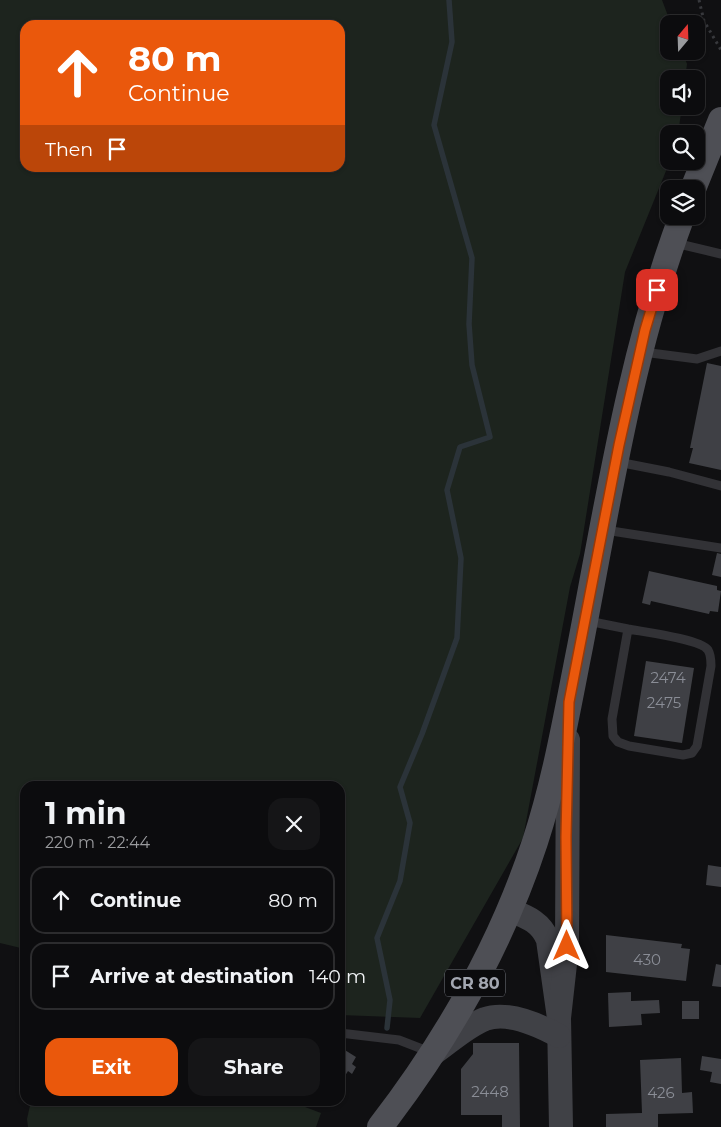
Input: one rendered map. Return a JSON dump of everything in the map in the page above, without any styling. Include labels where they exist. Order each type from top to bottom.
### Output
[{"type":"main road","points":[[696,180],[721,120]]},
{"type":"main road","name":"CR 80","points":[[380,1127],[434,1053],[474,984],[510,910],[534,847],[548,800],[569,702],[615,462],[640,352],[657,290],[679,225]]},
{"type":"main road","points":[[559,1027],[567,946],[566,837],[569,702]]},
{"type":"main road","points":[[510,910],[537,922],[546,933],[550,950],[559,1027],[561,1127]]},
{"type":"main road","points":[[434,1053],[488,1018],[511,1018],[538,1025],[559,1027]]},
{"type":"lane","points":[[672,242],[721,254]]},
{"type":"lane","points":[[640,352],[696,359],[721,352]]},
{"type":"lane","points":[[615,462],[669,472],[721,486]]},
{"type":"lane","points":[[602,530],[721,548]]},
{"type":"lane","points":[[585,621],[689,640],[708,649],[711,666],[697,746],[692,753],[683,755],[629,746],[618,742],[613,736],[612,719],[628,629]]},
{"type":"lane","points":[[345,1033],[399,1040],[434,1053]]},
{"type":"path","points":[[700,0],[704,20],[721,50]]},
{"type":"shaded area","points":[[0,0],[662,0],[668,15],[660,15],[660,60],[685,60],[687,64],[686,70],[660,70],[660,115],[681,115],[679,125],[660,125],[660,170],[666,170],[662,180],[660,180],[660,186],[625,272],[580,554],[570,587],[523,838],[420,1018],[345,1015],[345,781],[20,781],[20,948],[0,943]]},
{"type":"shaded area","points":[[30,1106],[302,1106],[321,1113],[316,1127],[28,1127],[27,1119]]},
{"type":"building","points":[[707,363],[721,366],[721,470],[689,463],[693,448],[690,448]]},
{"type":"building","points":[[717,553],[721,554],[721,577],[712,575]]},
{"type":"building","points":[[649,571],[717,586],[717,590],[721,591],[718,612],[710,611],[709,614],[651,601],[650,605],[642,603]]},
{"type":"building","points":[[646,661],[694,668],[682,743],[634,736]]},
{"type":"building","points":[[708,865],[721,867],[721,887],[706,885]]},
{"type":"building","points":[[606,935],[682,944],[681,948],[690,949],[686,981],[606,972]]},
{"type":"building","points":[[716,964],[721,965],[721,987],[712,986]]},
{"type":"building","points":[[631,992],[631,1001],[659,1000],[660,1013],[641,1014],[642,1025],[609,1027],[608,993]]},
{"type":"building","points":[[682,1001],[699,1001],[699,1019],[682,1019]]},
{"type":"building","points":[[473,1043],[519,1043],[520,1127],[502,1127],[502,1115],[461,1115],[461,1069],[473,1054]]},
{"type":"building","points":[[345,1050],[356,1057],[352,1064],[356,1067],[352,1074],[348,1071],[345,1076]]},
{"type":"building","points":[[702,1056],[721,1059],[721,1084],[710,1082],[712,1072],[700,1070]]},
{"type":"building","points":[[681,1058],[682,1093],[692,1092],[693,1113],[658,1114],[658,1127],[606,1127],[606,1114],[642,1113],[640,1060]]},
{"type":"waterway","points":[[387,1028],[390,1000],[377,938],[400,881],[410,823],[400,787],[422,734],[457,638],[461,558],[447,490],[460,447],[490,437],[472,365],[469,324],[472,258],[434,125],[452,42],[449,0]]},
{"type":"route","points":[[567,946],[566,837],[569,702],[630,391],[657,290]]}]
